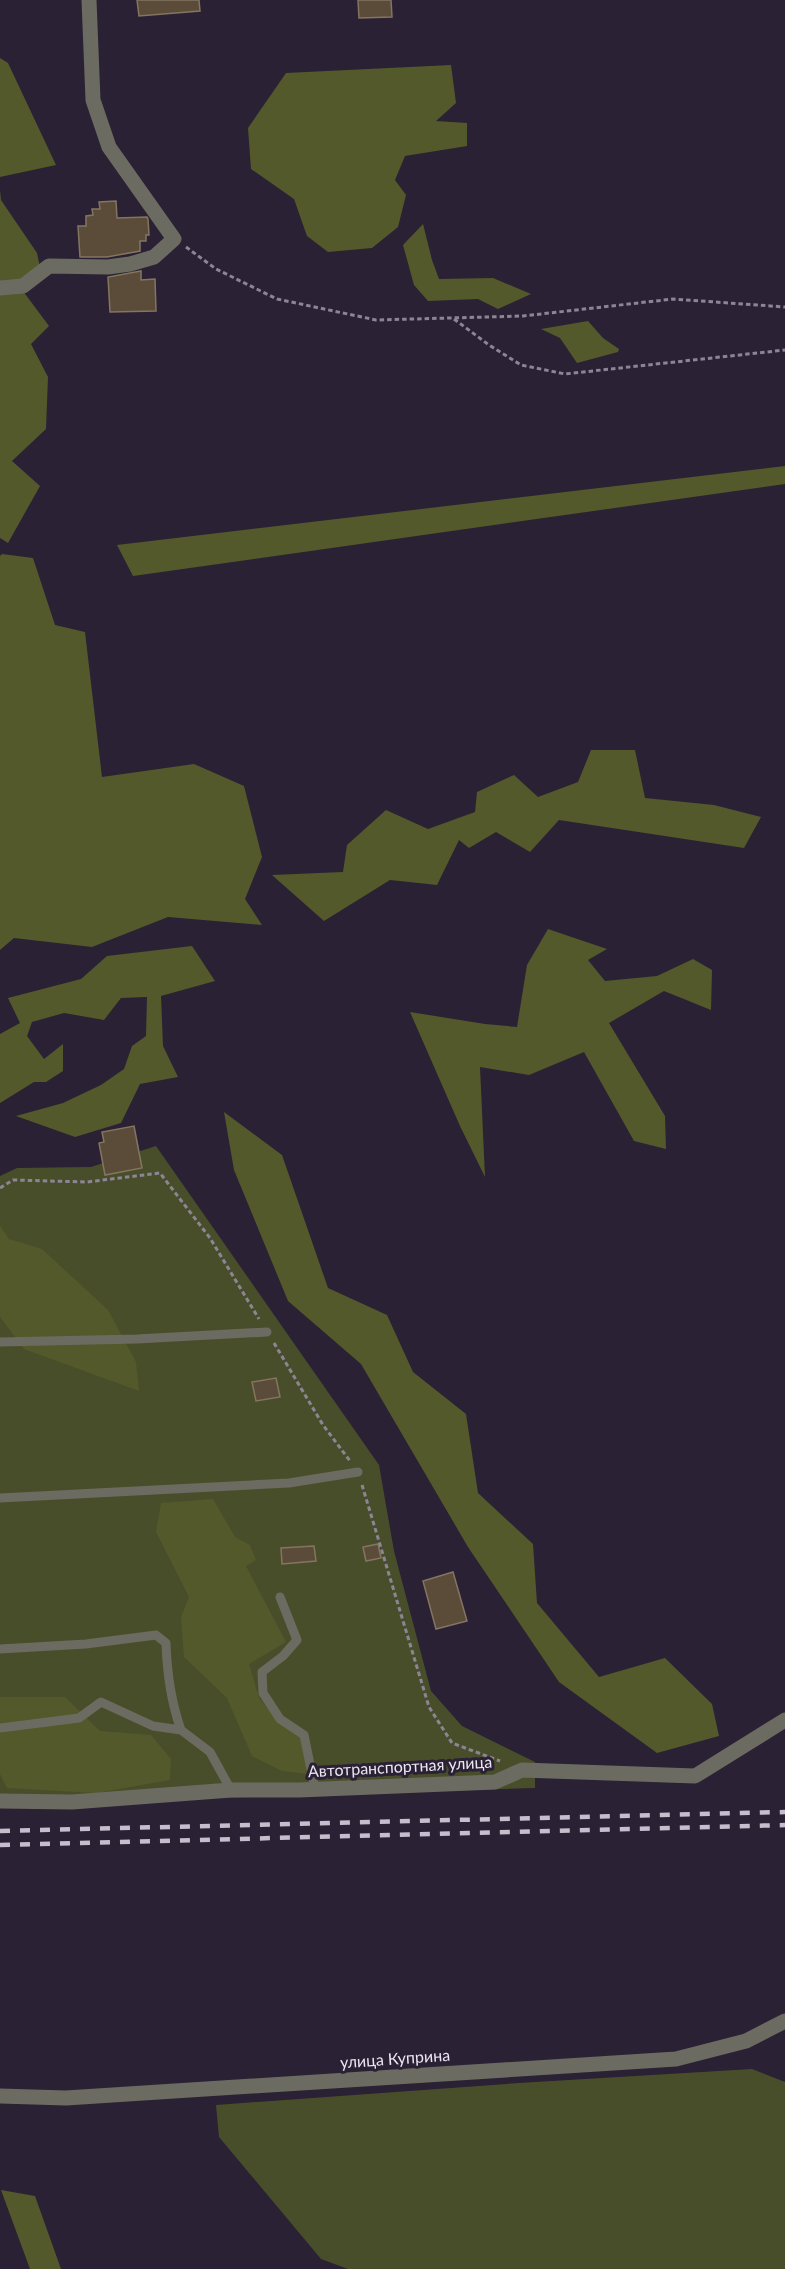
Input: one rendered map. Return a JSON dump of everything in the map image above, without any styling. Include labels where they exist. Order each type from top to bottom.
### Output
[{"type":"street","points":[[0,288],[23,286],[49,266],[108,267],[130,264],[154,257],[174,239],[109,147],[93,100],[89,0]]},
{"type":"street","name":"Автотранспортная улица","points":[[0,1801],[72,1803],[231,1790],[495,1782],[522,1770],[695,1776],[785,1720]]},
{"type":"street","name":"улица Куприна","points":[[0,2096],[66,2098],[676,2059],[746,2041],[785,2021]]},
{"type":"lane","points":[[0,1342],[267,1332]]},
{"type":"lane","points":[[0,1498],[289,1483],[358,1472]]},
{"type":"lane","points":[[280,1597],[297,1640],[283,1656],[262,1672],[263,1694],[280,1719],[304,1735],[315,1789]]},
{"type":"lane","points":[[0,1649],[86,1644],[156,1635],[165,1643],[173,1708],[181,1730]]},
{"type":"lane","points":[[0,1728],[79,1718],[101,1702],[153,1726],[181,1730],[210,1752],[231,1790]]},
{"type":"path","points":[[174,239],[216,269],[277,299],[376,320],[523,316],[672,299],[785,307]]},
{"type":"path","points":[[453,318],[521,365],[565,374],[785,350]]},
{"type":"path","points":[[0,1188],[13,1180],[87,1182],[160,1173],[210,1238],[323,1425],[358,1472],[429,1707],[452,1743],[522,1770]]},
{"type":"green space","points":[[0,58],[8,63],[56,165],[0,177]]},
{"type":"green space","points":[[451,65],[456,103],[436,121],[467,123],[467,146],[405,156],[395,180],[406,195],[398,227],[372,248],[328,252],[307,236],[294,199],[251,169],[248,128],[286,73]]},
{"type":"green space","points":[[0,190],[1,200],[37,253],[42,277],[17,283],[49,326],[31,344],[48,377],[46,429],[12,461],[40,486],[8,543],[0,538]]},
{"type":"green space","points":[[423,224],[439,279],[493,278],[531,294],[498,309],[478,299],[428,301],[414,285],[403,245]]},
{"type":"green space","points":[[588,321],[603,338],[619,349],[618,352],[577,363],[560,338],[541,329]]},
{"type":"green space","points":[[785,466],[785,484],[133,576],[117,545]]},
{"type":"green space","points":[[2,554],[33,558],[55,625],[85,632],[102,777],[194,764],[244,786],[262,857],[245,899],[262,925],[168,917],[92,947],[14,938],[0,950],[0,556]]},
{"type":"green space","points":[[591,750],[635,750],[645,798],[714,805],[761,817],[744,848],[559,820],[530,852],[496,832],[469,848],[459,840],[437,885],[390,880],[324,921],[272,875],[343,872],[347,845],[386,810],[428,829],[475,812],[477,792],[514,775],[538,797],[578,782]]},
{"type":"green space","points":[[548,929],[607,949],[588,960],[605,981],[657,976],[693,959],[712,970],[711,1010],[664,991],[609,1023],[665,1116],[666,1149],[634,1141],[584,1052],[529,1075],[480,1067],[485,1177],[410,1012],[517,1027],[527,965]]},
{"type":"green space","points":[[192,946],[215,981],[161,996],[163,1046],[178,1077],[140,1084],[121,1123],[75,1137],[16,1116],[63,1103],[101,1085],[124,1069],[132,1046],[146,1036],[147,997],[121,998],[104,1020],[64,1013],[32,1022],[27,1036],[44,1059],[63,1044],[63,1071],[46,1082],[34,1082],[0,1103],[0,1034],[20,1023],[8,998],[81,979],[107,956]]},
{"type":"green space","points":[[224,1112],[282,1155],[328,1288],[387,1315],[413,1372],[466,1414],[478,1493],[533,1544],[537,1603],[599,1677],[665,1658],[712,1704],[719,1736],[657,1753],[559,1682],[468,1547],[361,1364],[288,1301],[234,1170]]},
{"type":"green space","points":[[156,1146],[379,1465],[394,1551],[431,1691],[462,1726],[535,1762],[535,1788],[0,1805],[0,1176],[17,1168],[91,1167]]},
{"type":"green space","points":[[0,1226],[9,1239],[42,1249],[108,1310],[136,1362],[139,1391],[24,1349],[0,1317]]},
{"type":"green space","points":[[213,1499],[235,1537],[250,1545],[256,1560],[246,1566],[286,1642],[249,1664],[259,1698],[280,1722],[302,1737],[307,1774],[282,1771],[252,1756],[227,1698],[184,1657],[181,1617],[189,1597],[156,1532],[161,1503]]},
{"type":"green space","points":[[0,1697],[65,1697],[100,1731],[151,1735],[171,1759],[170,1780],[96,1793],[7,1788],[0,1774]]},
{"type":"green space","points":[[752,2069],[785,2082],[785,2269],[348,2269],[321,2259],[219,2137],[216,2105]]},
{"type":"green space","points":[[1,2190],[35,2196],[61,2269],[30,2269]]},
{"type":"building","points":[[137,0],[199,0],[200,11],[139,16]]},
{"type":"building","points":[[358,0],[391,0],[392,17],[359,18]]},
{"type":"building","points":[[116,201],[117,218],[147,217],[148,219],[149,235],[146,235],[146,241],[140,241],[140,251],[107,257],[80,257],[78,226],[86,226],[86,216],[93,215],[92,209],[100,209],[99,202]]},
{"type":"building","points":[[141,271],[141,280],[155,279],[156,311],[110,312],[108,277]]},
{"type":"building","points":[[134,1126],[142,1168],[105,1175],[99,1143],[104,1142],[102,1132]]},
{"type":"building","points":[[276,1378],[280,1397],[256,1401],[252,1382]]},
{"type":"building","points":[[378,1544],[381,1558],[366,1561],[363,1547]]},
{"type":"building","points":[[314,1546],[316,1561],[282,1564],[281,1548]]},
{"type":"building","points":[[453,1572],[467,1621],[436,1629],[423,1581]]},
{"type":"railway","points":[[0,1831],[785,1812]]},
{"type":"railway","points":[[0,1845],[785,1825]]}]
